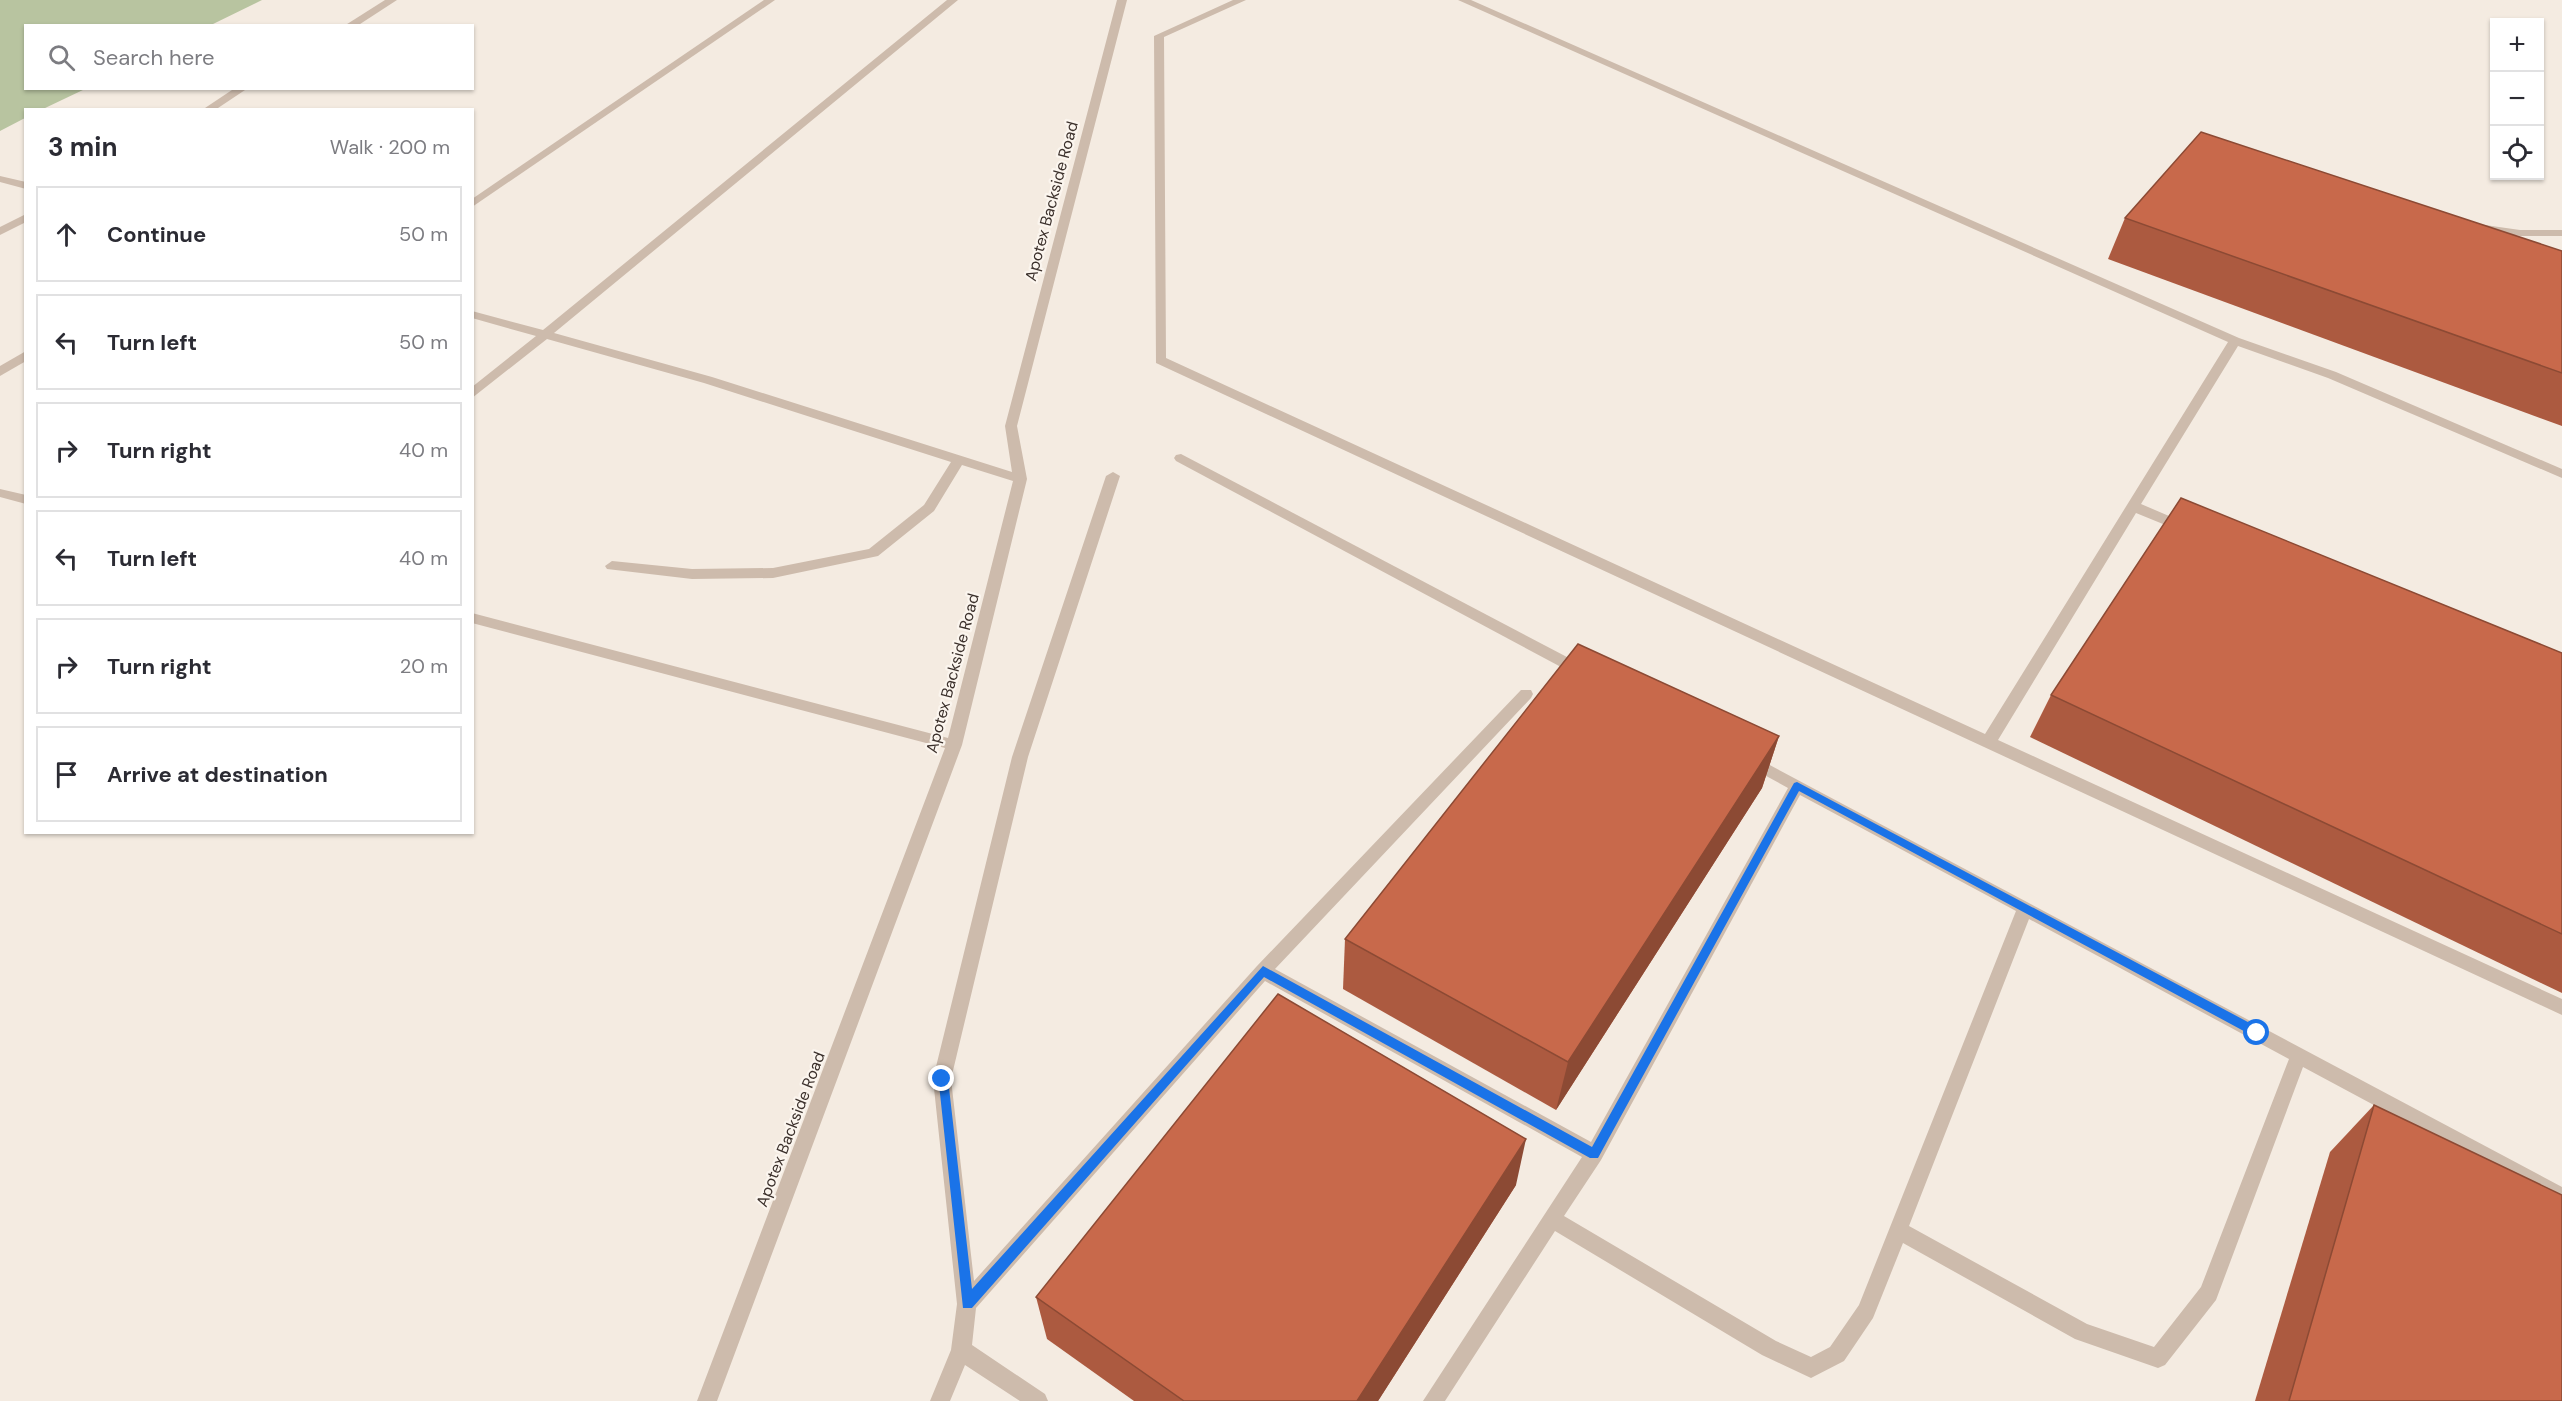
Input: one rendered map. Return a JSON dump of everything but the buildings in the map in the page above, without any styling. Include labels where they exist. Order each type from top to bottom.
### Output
[{"type":"street","points":[[352,24],[392,0]]},
{"type":"street","points":[[474,203],[770,0]]},
{"type":"street","points":[[474,392],[953,0]]},
{"type":"street","name":"Apotex Backside Road","points":[[707,1401],[954,745],[1020,478],[1011,426],[1122,0]]},
{"type":"street","points":[[1241,0],[1159,36],[1160,360],[2562,1007]]},
{"type":"street","points":[[1463,0],[2235,341],[2332,375],[2562,474]]},
{"type":"street","points":[[210,108],[240,90]]},
{"type":"street","points":[[0,179],[24,185]]},
{"type":"street","points":[[0,232],[24,218]]},
{"type":"street","points":[[2461,225],[2520,233],[2562,233]]},
{"type":"street","points":[[474,315],[708,380],[958,461],[1020,478]]},
{"type":"street","points":[[1989,741],[2235,341]]},
{"type":"street","points":[[0,372],[24,357]]},
{"type":"street","points":[[1181,458],[1599,680]]},
{"type":"street","points":[[612,566],[692,574],[773,573],[873,553],[929,508],[958,461]]},
{"type":"street","points":[[940,1401],[961,1350],[968,1304],[942,1079],[1020,757],[1113,476]]},
{"type":"street","points":[[0,493],[24,499]]},
{"type":"street","points":[[2133,506],[2199,534]]},
{"type":"street","points":[[474,619],[954,745]]},
{"type":"street","points":[[968,1304],[1263,971],[1526,694]]},
{"type":"street","points":[[1734,752],[2562,1197]]},
{"type":"street","points":[[1433,1401],[1594,1155],[1797,786]]},
{"type":"street","points":[[1552,1219],[1769,1348],[1811,1368],[1837,1354],[1866,1311],[2025,909]]},
{"type":"street","points":[[1263,971],[1594,1155]]},
{"type":"street","points":[[1898,1230],[2082,1332],[2158,1358],[2210,1293],[2299,1055]]},
{"type":"street","points":[[961,1350],[1038,1401]]},
{"type":"green space","points":[[0,0],[262,0],[213,24],[24,24],[24,90],[83,90],[45,108],[24,108],[24,119],[0,131]]},
{"type":"route","points":[[942,1079],[968,1304],[1263,971],[1594,1155],[1797,786],[2257,1033]]}]
